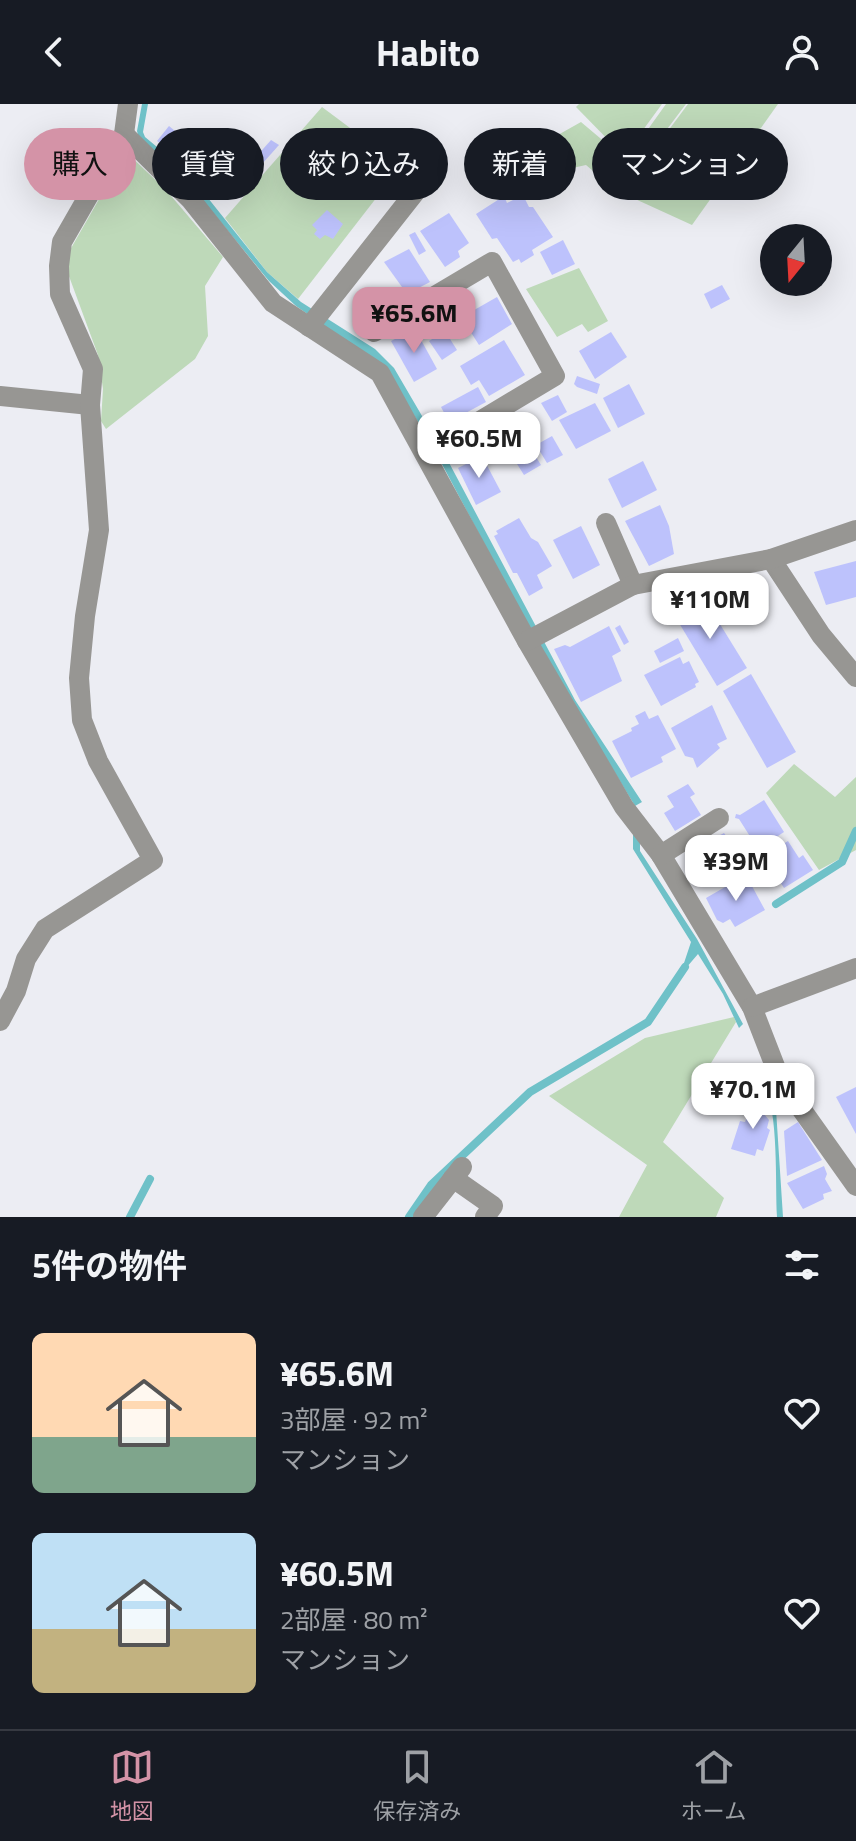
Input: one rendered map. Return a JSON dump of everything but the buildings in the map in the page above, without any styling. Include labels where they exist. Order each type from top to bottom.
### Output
[{"type":"street","points":[[125,128],[128,104]]},
{"type":"street","points":[[136,146],[191,200],[273,303],[380,373],[527,641],[624,807],[661,855],[752,1007],[780,1079],[856,1186]]},
{"type":"street","points":[[0,1021],[16,991],[26,959],[45,929],[153,860],[98,761],[82,720],[79,678],[99,530],[90,405],[93,369],[60,294],[59,266],[62,242],[86,200]]},
{"type":"street","points":[[309,327],[409,200]]},
{"type":"street","points":[[374,332],[492,262],[555,376],[425,454]]},
{"type":"street","points":[[0,396],[90,405]]},
{"type":"street","points":[[606,523],[633,585]]},
{"type":"street","points":[[527,641],[633,585],[771,559],[856,530]]},
{"type":"street","points":[[771,559],[821,635],[856,677]]},
{"type":"street","points":[[661,855],[719,818]]},
{"type":"street","points":[[752,1007],[856,968]]},
{"type":"street","points":[[423,1217],[458,1173],[496,1213]]},
{"type":"green space","points":[[579,104],[662,104],[644,128],[597,128],[576,107]]},
{"type":"green space","points":[[666,104],[686,104],[668,128],[649,128]]},
{"type":"green space","points":[[688,104],[778,104],[761,128],[670,128]]},
{"type":"green space","points":[[322,107],[350,128],[304,128]]},
{"type":"green space","points":[[581,122],[592,131],[592,170],[586,165],[576,167],[576,128],[570,128]]},
{"type":"green space","points":[[280,155],[280,200],[375,200],[298,299],[267,272],[225,218],[241,200],[264,200],[264,173]]},
{"type":"green space","points":[[136,162],[152,177],[152,200],[175,200],[223,257],[205,286],[208,336],[195,359],[106,429],[101,421],[103,389],[98,355],[66,268],[70,250],[99,200],[136,200]]},
{"type":"green space","points":[[637,200],[710,200],[692,225]]},
{"type":"green space","points":[[579,268],[608,321],[588,332],[582,324],[557,337],[526,289]]},
{"type":"green space","points":[[794,764],[835,797],[856,777],[856,850],[819,870],[766,793]]},
{"type":"green space","points":[[734,1017],[736,1022],[663,1142],[724,1198],[716,1217],[619,1217],[647,1165],[549,1096],[645,1038]]},
{"type":"water","points":[[142,104],[148,104],[143,132],[152,143],[152,150],[139,139],[137,131]]},
{"type":"water","points":[[203,200],[210,200],[267,272],[301,302],[375,349],[394,368],[446,457],[575,700],[642,802],[635,806],[540,649],[426,434],[382,366],[296,306],[269,281]]},
{"type":"water","points":[[633,834],[640,842],[640,851],[697,939],[743,1024],[739,1028],[723,994],[698,954],[680,975],[691,942],[633,849]]},
{"type":"water","points":[[769,1082],[775,1094],[783,1217],[777,1217],[774,1130],[764,1084]]},
{"type":"waterway","points":[[776,904],[842,862],[856,831]]},
{"type":"waterway","points":[[409,1217],[431,1185],[530,1092],[648,1022],[685,967]]},
{"type":"waterway","points":[[130,1217],[150,1179]]}]
